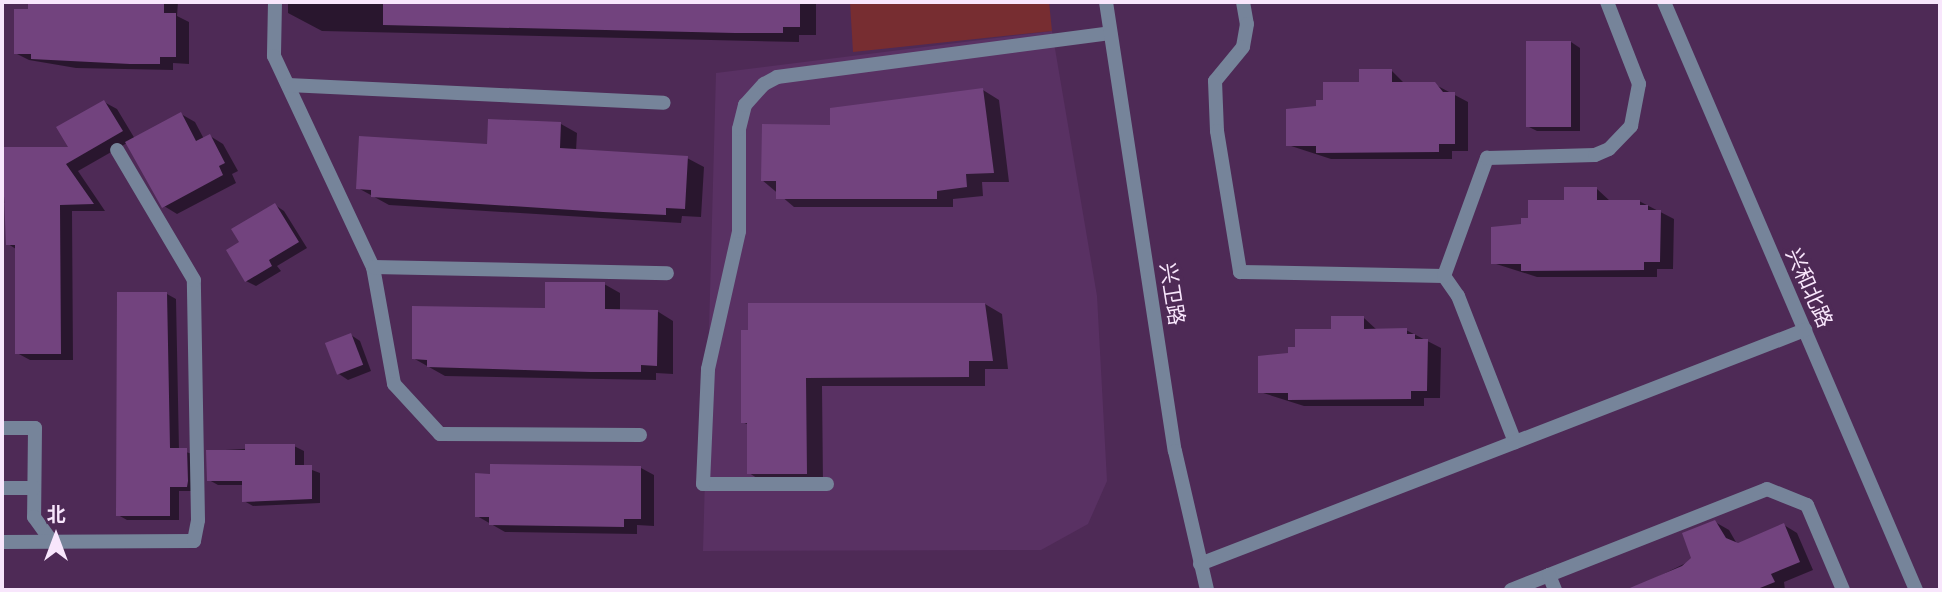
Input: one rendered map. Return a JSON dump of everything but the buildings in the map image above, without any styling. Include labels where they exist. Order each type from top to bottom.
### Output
[{"type":"street","points":[[275,2],[274,56],[373,267],[394,383],[440,434],[640,435]]},
{"type":"street","name":"兴卫路","points":[[1106,2],[1175,451],[1207,590]]},
{"type":"street","points":[[1243,2],[1247,23],[1243,47],[1215,81],[1217,131],[1240,272],[1444,276]]},
{"type":"street","points":[[1444,276],[1487,158],[1595,155],[1609,149],[1631,127],[1639,84],[1607,2]]},
{"type":"street","name":"兴和北路","points":[[1664,2],[1916,590]]},
{"type":"street","points":[[827,484],[703,484],[708,369],[739,231],[739,130],[745,105],[764,84],[777,77],[1110,33]]},
{"type":"street","points":[[288,85],[664,103]]},
{"type":"street","points":[[2,542],[194,541],[198,520],[194,280],[117,149]]},
{"type":"street","points":[[373,267],[667,272]]},
{"type":"street","points":[[1444,276],[1458,296],[1515,442]]},
{"type":"street","points":[[1199,564],[1805,330]]},
{"type":"street","points":[[2,428],[35,428],[34,517],[52,542]]},
{"type":"street","points":[[2,488],[34,488]]},
{"type":"street","points":[[1511,590],[1767,489],[1807,505],[1843,590]]},
{"type":"street","points":[[1549,575],[1555,590]]},
{"type":"shaded area","points":[[850,2],[1049,2],[1052,31],[853,52]]},
{"type":"shaded area","points":[[1052,31],[1097,296],[1107,481],[1088,524],[1041,550],[703,551],[716,73]]}]
